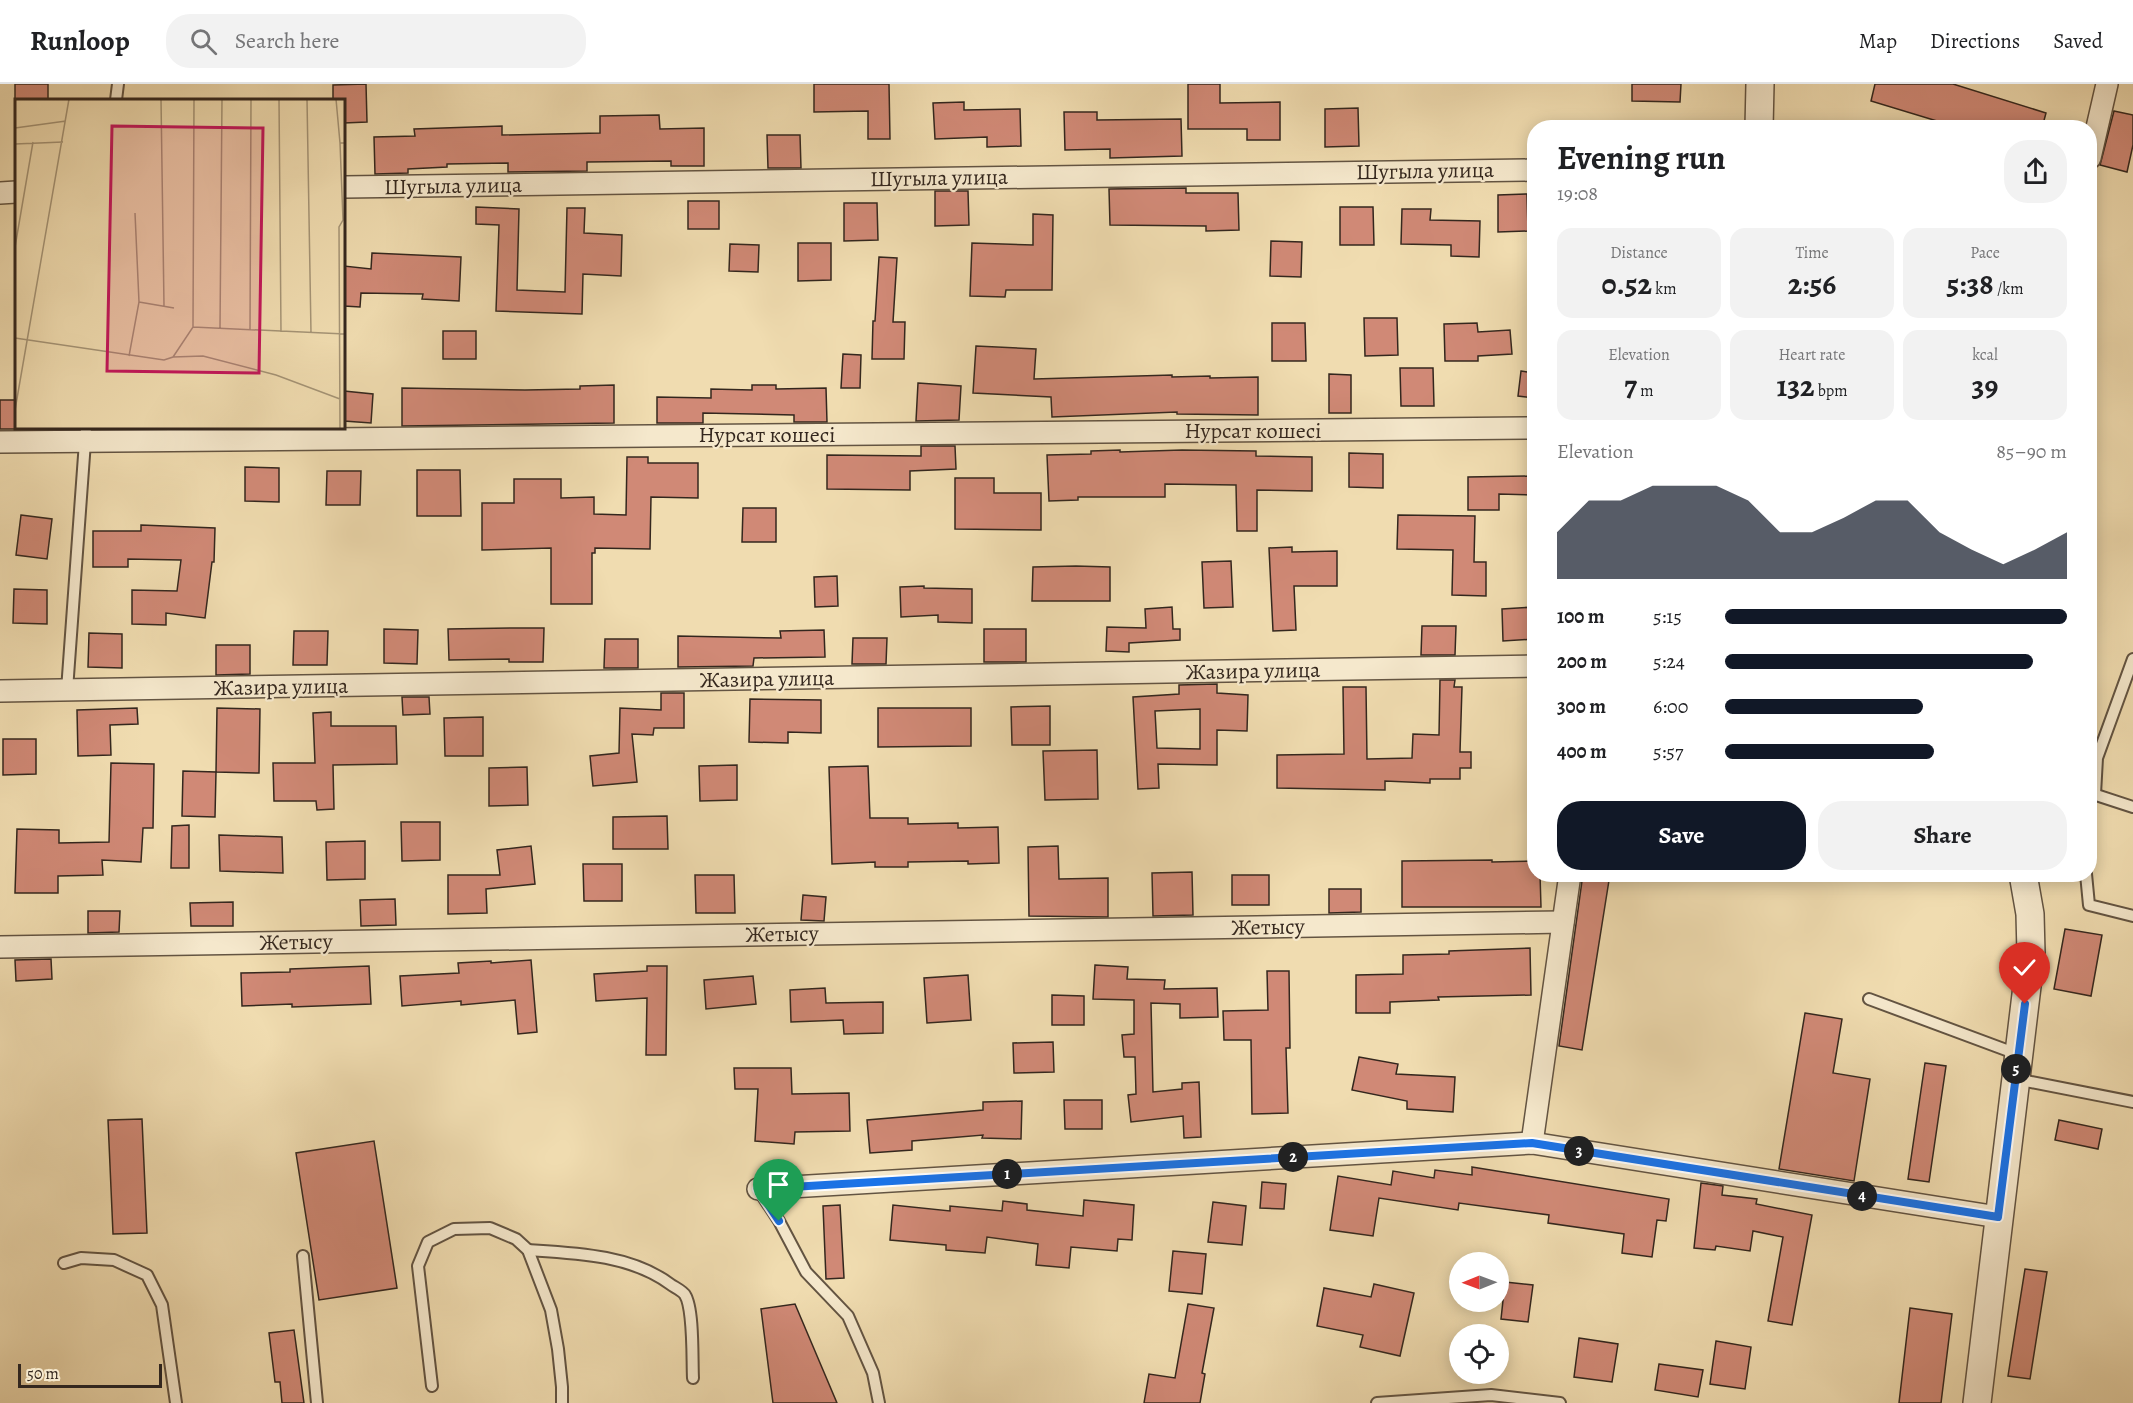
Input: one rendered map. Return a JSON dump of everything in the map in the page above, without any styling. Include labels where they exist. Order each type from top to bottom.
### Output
[{"type":"street","points":[[1759,120],[1760,84]]},
{"type":"street","points":[[2097,128],[2107,84]]},
{"type":"street","name":"Шугыла улица","points":[[345,187],[1527,170]]},
{"type":"street","points":[[0,193],[15,192]]},
{"type":"street","name":"Нурсат кошесi","points":[[0,442],[85,434],[1527,428]]},
{"type":"street","name":"Жазира улица","points":[[0,691],[1527,666]]},
{"type":"street","points":[[1532,1143],[1569,882]]},
{"type":"street","points":[[1977,1403],[2031,953],[2030,914],[2024,882]]},
{"type":"street","name":"Жетысу","points":[[0,947],[1563,922]]},
{"type":"street","points":[[758,1189],[1532,1143],[1998,1217]]},
{"type":"lane","points":[[116,99],[118,84]]},
{"type":"lane","points":[[67,690],[85,434]]},
{"type":"lane","points":[[2097,758],[2133,659]]},
{"type":"lane","points":[[2097,795],[2133,807]]},
{"type":"lane","points":[[2087,882],[2089,906],[2133,916]]},
{"type":"lane","points":[[1869,999],[2017,1067],[2133,1102]]},
{"type":"lane","points":[[758,1189],[779,1221],[806,1272],[848,1316],[873,1373],[879,1403]]},
{"type":"lane","points":[[432,1386],[418,1266],[428,1242],[454,1229],[490,1228],[516,1239],[528,1250],[551,1310],[558,1349],[562,1403]]},
{"type":"lane","points":[[528,1250],[572,1253],[616,1260],[656,1273],[685,1295],[690,1317],[693,1378]]},
{"type":"lane","points":[[303,1256],[317,1403]]},
{"type":"lane","points":[[64,1263],[81,1258],[114,1260],[147,1275],[162,1305],[176,1403]]},
{"type":"lane","points":[[1377,1403],[1491,1395],[1560,1403]]},
{"type":"building","points":[[15,84],[48,84],[48,99],[15,99]]},
{"type":"building","points":[[366,84],[367,122],[345,123],[345,99],[333,99],[333,85]]},
{"type":"building","points":[[814,84],[889,84],[890,139],[868,139],[868,111],[814,112]]},
{"type":"building","points":[[1188,84],[1220,84],[1220,103],[1280,102],[1280,140],[1247,140],[1247,129],[1188,129]]},
{"type":"building","points":[[1632,84],[1681,84],[1680,102],[1632,101]]},
{"type":"building","points":[[1875,84],[1953,84],[2046,113],[2044,120],[1934,120],[1871,101]]},
{"type":"building","points":[[964,102],[964,110],[1020,109],[1021,146],[987,147],[987,137],[935,139],[933,103]]},
{"type":"building","points":[[1358,108],[1359,146],[1325,147],[1325,109]]},
{"type":"building","points":[[2114,111],[2133,115],[2133,145],[2127,172],[2100,165]]},
{"type":"building","points":[[1064,112],[1097,112],[1097,120],[1181,119],[1182,156],[1110,158],[1110,149],[1065,150]]},
{"type":"building","points":[[659,115],[660,129],[704,128],[704,166],[671,166],[671,161],[587,162],[587,171],[508,172],[508,163],[447,164],[447,167],[408,169],[408,173],[375,174],[374,137],[415,136],[414,129],[502,126],[502,135],[600,133],[600,116]]},
{"type":"building","points":[[767,135],[800,135],[801,168],[768,168]]},
{"type":"building","points":[[1186,188],[1186,193],[1238,193],[1239,230],[1206,231],[1206,226],[1110,225],[1109,189]]},
{"type":"building","points":[[935,191],[968,191],[969,225],[935,226]]},
{"type":"building","points":[[1527,194],[1527,231],[1498,232],[1498,195]]},
{"type":"building","points":[[688,201],[719,201],[719,229],[688,229]]},
{"type":"building","points":[[844,203],[877,203],[878,240],[844,241]]},
{"type":"building","points":[[476,207],[519,209],[517,290],[565,292],[567,208],[585,208],[584,233],[622,235],[621,276],[583,274],[582,314],[496,311],[499,225],[476,224]]},
{"type":"building","points":[[1340,207],[1373,207],[1374,245],[1340,245]]},
{"type":"building","points":[[1402,209],[1431,209],[1430,220],[1480,221],[1479,257],[1451,256],[1451,245],[1401,244]]},
{"type":"building","points":[[1033,214],[1053,215],[1052,290],[1006,290],[1005,297],[970,296],[972,243],[1033,245]]},
{"type":"building","points":[[1271,241],[1302,242],[1301,277],[1270,276]]},
{"type":"building","points":[[798,243],[831,243],[831,280],[798,281]]},
{"type":"building","points":[[730,244],[759,245],[758,272],[729,271]]},
{"type":"building","points":[[372,253],[461,257],[459,301],[422,299],[423,294],[361,293],[360,307],[345,306],[345,266],[371,269]]},
{"type":"building","points":[[879,257],[897,258],[893,322],[905,322],[904,359],[872,359]]},
{"type":"building","points":[[1364,318],[1397,318],[1398,355],[1365,356]]},
{"type":"building","points":[[1272,323],[1305,323],[1306,361],[1272,361]]},
{"type":"building","points":[[1477,323],[1478,332],[1510,330],[1512,354],[1478,356],[1478,361],[1445,361],[1444,324]]},
{"type":"building","points":[[443,331],[476,331],[476,359],[443,359]]},
{"type":"building","points":[[976,346],[1036,349],[1034,379],[1172,375],[1172,377],[1210,376],[1210,378],[1258,377],[1258,415],[1177,414],[1177,412],[1052,417],[1051,397],[973,393]]},
{"type":"building","points":[[843,354],[861,355],[860,388],[841,388]]},
{"type":"building","points":[[1400,368],[1433,368],[1434,406],[1401,406]]},
{"type":"building","points":[[1521,371],[1527,372],[1527,397],[1518,396]]},
{"type":"building","points":[[1329,374],[1351,375],[1351,413],[1329,413]]},
{"type":"building","points":[[918,383],[961,386],[959,420],[916,421]]},
{"type":"building","points":[[614,385],[614,423],[402,426],[402,388],[525,390],[580,389],[580,386]]},
{"type":"building","points":[[752,385],[776,385],[776,389],[826,388],[827,422],[794,422],[794,415],[703,413],[703,423],[657,423],[657,397],[711,398],[711,389],[752,390]]},
{"type":"building","points":[[345,391],[373,394],[371,423],[345,421]]},
{"type":"building","points":[[0,400],[15,400],[15,429],[0,429]]},
{"type":"building","points":[[921,446],[955,446],[956,469],[910,471],[910,490],[827,489],[827,455],[921,456]]},
{"type":"building","points":[[1120,450],[1120,452],[1256,451],[1256,456],[1312,457],[1312,491],[1257,490],[1257,531],[1237,531],[1236,485],[1165,484],[1165,497],[1078,497],[1078,500],[1049,501],[1047,455],[1091,454],[1091,451]]},
{"type":"building","points":[[1349,453],[1383,454],[1383,488],[1349,487]]},
{"type":"building","points":[[627,457],[648,457],[648,463],[698,463],[698,498],[651,497],[650,549],[595,548],[595,553],[592,553],[592,604],[551,604],[551,548],[482,550],[482,503],[514,503],[514,479],[561,479],[561,498],[594,497],[594,514],[626,515]]},
{"type":"building","points":[[245,467],[279,468],[279,502],[245,501]]},
{"type":"building","points":[[417,470],[460,470],[461,516],[417,516]]},
{"type":"building","points":[[327,471],[361,471],[360,505],[326,505]]},
{"type":"building","points":[[1527,476],[1527,495],[1499,494],[1499,510],[1468,510],[1468,477]]},
{"type":"building","points":[[955,478],[994,478],[994,493],[1041,493],[1041,530],[955,529]]},
{"type":"building","points":[[743,508],[776,508],[776,542],[742,542]]},
{"type":"building","points":[[21,515],[52,519],[47,559],[16,555]]},
{"type":"building","points":[[1398,515],[1475,516],[1474,562],[1486,562],[1486,596],[1452,595],[1453,550],[1397,549]]},
{"type":"building","points":[[141,525],[215,528],[214,562],[212,562],[205,618],[166,613],[166,625],[132,624],[132,590],[177,591],[181,560],[128,559],[128,567],[93,567],[93,531],[141,531]]},
{"type":"building","points":[[1292,547],[1292,552],[1337,551],[1337,586],[1294,586],[1296,630],[1273,631],[1269,548]]},
{"type":"building","points":[[1231,561],[1233,607],[1204,608],[1202,562]]},
{"type":"building","points":[[1033,567],[1110,567],[1110,601],[1032,601]]},
{"type":"building","points":[[837,576],[838,606],[815,607],[814,577]]},
{"type":"building","points":[[924,586],[924,588],[972,589],[972,623],[938,622],[938,615],[901,617],[900,587]]},
{"type":"building","points":[[14,589],[47,590],[47,624],[13,623]]},
{"type":"building","points":[[1172,607],[1173,629],[1180,629],[1180,640],[1129,643],[1129,652],[1106,651],[1107,627],[1146,628],[1145,609]]},
{"type":"building","points":[[1527,607],[1527,639],[1503,641],[1502,609]]},
{"type":"building","points":[[1422,626],[1456,626],[1455,655],[1421,655]]},
{"type":"building","points":[[544,628],[543,662],[509,662],[509,659],[449,660],[448,629]]},
{"type":"building","points":[[384,629],[418,630],[417,664],[384,663]]},
{"type":"building","points":[[984,629],[1026,629],[1026,662],[984,662]]},
{"type":"building","points":[[824,630],[825,657],[754,658],[753,666],[678,667],[678,636],[781,638],[780,631]]},
{"type":"building","points":[[294,631],[328,631],[327,665],[293,665]]},
{"type":"building","points":[[89,633],[122,634],[122,668],[88,667]]},
{"type":"building","points":[[853,638],[887,638],[886,664],[852,664]]},
{"type":"building","points":[[605,639],[638,639],[638,668],[604,668]]},
{"type":"building","points":[[216,645],[250,645],[250,674],[216,675]]},
{"type":"building","points":[[1440,680],[1455,680],[1454,687],[1462,687],[1460,752],[1471,752],[1471,768],[1460,768],[1460,779],[1430,779],[1430,783],[1385,781],[1385,790],[1277,788],[1277,755],[1344,754],[1343,687],[1366,687],[1367,759],[1412,758],[1413,734],[1439,735]]},
{"type":"building","points":[[1217,684],[1217,693],[1248,695],[1247,731],[1217,730],[1217,765],[1158,764],[1159,788],[1138,789],[1133,697],[1179,694],[1179,685]],"holes":[[[1200,709],[1200,749],[1157,748],[1155,711]]]},
{"type":"building","points":[[661,693],[684,693],[684,728],[654,728],[653,735],[632,734],[637,782],[593,786],[590,756],[619,753],[620,708],[661,710]]},
{"type":"building","points":[[402,697],[429,697],[430,714],[403,715]]},
{"type":"building","points":[[750,699],[821,700],[821,733],[788,732],[788,743],[749,742]]},
{"type":"building","points":[[1050,706],[1050,745],[1012,745],[1011,707]]},
{"type":"building","points":[[137,708],[138,724],[110,725],[111,755],[78,756],[77,710]]},
{"type":"building","points":[[217,708],[260,709],[259,773],[216,772]]},
{"type":"building","points":[[878,708],[971,708],[971,746],[878,747]]},
{"type":"building","points":[[331,712],[331,726],[396,726],[397,764],[333,765],[334,809],[317,810],[316,801],[274,801],[273,763],[315,763],[313,713]]},
{"type":"building","points":[[483,717],[483,756],[445,756],[444,718]]},
{"type":"building","points":[[3,739],[36,739],[36,774],[3,775]]},
{"type":"building","points":[[1097,750],[1098,799],[1045,800],[1043,751]]},
{"type":"building","points":[[111,763],[154,764],[153,828],[143,828],[141,862],[102,860],[103,875],[58,876],[58,893],[15,893],[17,829],[59,830],[59,843],[109,842]]},
{"type":"building","points":[[737,765],[737,800],[700,801],[699,766]]},
{"type":"building","points":[[868,766],[870,818],[908,818],[908,824],[958,823],[958,828],[998,827],[999,863],[908,862],[908,867],[875,867],[875,862],[832,864],[829,767]]},
{"type":"building","points":[[527,767],[528,805],[489,806],[489,768]]},
{"type":"building","points":[[183,771],[216,772],[215,817],[182,816]]},
{"type":"building","points":[[667,816],[668,849],[613,849],[613,817]]},
{"type":"building","points":[[401,822],[440,822],[440,860],[402,861]]},
{"type":"building","points":[[189,825],[189,868],[171,868],[172,826]]},
{"type":"building","points":[[219,835],[282,837],[283,873],[220,871]]},
{"type":"building","points":[[365,841],[365,879],[327,880],[326,842]]},
{"type":"building","points":[[531,846],[535,884],[486,889],[487,913],[448,914],[448,875],[500,875],[497,850]]},
{"type":"building","points":[[1058,846],[1059,879],[1108,878],[1108,917],[1029,916],[1028,847]]},
{"type":"building","points":[[1402,861],[1527,861],[1527,882],[1540,882],[1541,907],[1402,907]]},
{"type":"building","points":[[583,864],[622,864],[622,901],[584,901]]},
{"type":"building","points":[[1192,872],[1193,915],[1153,916],[1152,873]]},
{"type":"building","points":[[695,875],[734,875],[735,913],[696,913]]},
{"type":"building","points":[[1232,875],[1269,875],[1269,905],[1232,905]]},
{"type":"building","points":[[1582,882],[1609,882],[1582,1050],[1559,1046]]},
{"type":"building","points":[[1329,889],[1361,889],[1361,912],[1329,913]]},
{"type":"building","points":[[803,895],[826,897],[824,921],[801,920]]},
{"type":"building","points":[[395,899],[396,925],[361,926],[360,900]]},
{"type":"building","points":[[233,902],[233,926],[191,926],[190,903]]},
{"type":"building","points":[[88,911],[120,911],[119,932],[88,933]]},
{"type":"building","points":[[2065,929],[2102,935],[2091,996],[2054,989]]},
{"type":"building","points":[[1530,948],[1531,995],[1438,997],[1439,1000],[1390,1002],[1390,1013],[1356,1013],[1356,975],[1403,974],[1403,955]]},
{"type":"building","points":[[51,959],[52,979],[16,981],[15,960]]},
{"type":"building","points":[[531,960],[537,1032],[518,1034],[515,1000],[461,1005],[461,1001],[402,1006],[400,976],[459,973],[458,963]]},
{"type":"building","points":[[1095,965],[1128,967],[1127,979],[1165,980],[1164,989],[1217,988],[1218,1017],[1180,1018],[1180,1004],[1151,1003],[1153,1092],[1182,1089],[1182,1083],[1199,1082],[1201,1137],[1184,1138],[1183,1116],[1131,1122],[1128,1095],[1136,1094],[1135,1057],[1124,1057],[1122,1035],[1134,1034],[1134,1000],[1093,999]]},
{"type":"building","points":[[369,966],[371,1004],[242,1006],[241,973]]},
{"type":"building","points":[[647,966],[667,966],[666,1055],[646,1055],[647,998],[596,1001],[594,974],[647,971]]},
{"type":"building","points":[[1267,971],[1289,971],[1290,1048],[1286,1048],[1288,1113],[1252,1114],[1251,1040],[1224,1040],[1223,1011],[1268,1010]]},
{"type":"building","points":[[968,975],[971,1020],[927,1023],[924,978]]},
{"type":"building","points":[[753,976],[756,1004],[706,1009],[704,980]]},
{"type":"building","points":[[825,988],[826,1003],[883,1002],[883,1033],[844,1034],[843,1020],[791,1022],[790,990]]},
{"type":"building","points":[[1052,995],[1084,996],[1084,1025],[1052,1025]]},
{"type":"building","points":[[1805,1013],[1842,1019],[1833,1073],[1870,1079],[1854,1181],[1779,1169]]},
{"type":"building","points":[[1053,1042],[1054,1072],[1014,1073],[1013,1043]]},
{"type":"building","points":[[1359,1057],[1398,1064],[1396,1074],[1455,1077],[1453,1112],[1407,1109],[1407,1101],[1352,1090]]},
{"type":"building","points":[[1925,1063],[1946,1066],[1929,1182],[1908,1179]]},
{"type":"building","points":[[734,1068],[791,1068],[792,1094],[849,1093],[850,1131],[795,1132],[794,1144],[755,1141],[758,1089],[735,1089]]},
{"type":"building","points":[[1064,1100],[1102,1100],[1102,1129],[1065,1129]]},
{"type":"building","points":[[1022,1101],[1021,1139],[982,1138],[983,1135],[912,1141],[912,1150],[870,1153],[867,1120],[983,1110],[983,1102]]},
{"type":"building","points":[[142,1119],[147,1233],[113,1234],[108,1120]]},
{"type":"building","points":[[2059,1120],[2102,1129],[2098,1149],[2055,1140]]},
{"type":"building","points":[[374,1141],[397,1288],[319,1300],[296,1153]]},
{"type":"building","points":[[1472,1167],[1669,1199],[1666,1221],[1657,1220],[1652,1257],[1622,1253],[1624,1234],[1548,1223],[1549,1215],[1459,1203],[1458,1210],[1379,1198],[1373,1236],[1330,1230],[1338,1176],[1391,1185],[1393,1171],[1434,1178],[1435,1170],[1472,1175]]},
{"type":"building","points":[[1262,1182],[1286,1184],[1284,1209],[1260,1208]]},
{"type":"building","points":[[1701,1183],[1723,1186],[1722,1195],[1757,1199],[1756,1204],[1812,1215],[1792,1325],[1768,1321],[1783,1237],[1753,1231],[1750,1251],[1716,1246],[1715,1250],[1694,1248]]},
{"type":"building","points":[[1084,1200],[1134,1205],[1132,1240],[1118,1239],[1117,1251],[1071,1247],[1069,1268],[1036,1265],[1038,1244],[987,1237],[985,1253],[946,1250],[946,1245],[890,1240],[893,1205],[950,1211],[950,1206],[1002,1211],[1003,1201],[1027,1204],[1027,1210],[1083,1216]]},
{"type":"building","points":[[1213,1202],[1246,1206],[1242,1245],[1208,1242]]},
{"type":"building","points":[[840,1205],[844,1278],[826,1279],[823,1206]]},
{"type":"building","points":[[1173,1251],[1206,1254],[1202,1294],[1169,1291]]},
{"type":"building","points":[[2025,1269],[2047,1272],[2030,1379],[2008,1376]]},
{"type":"building","points":[[1509,1282],[1533,1285],[1528,1322],[1501,1319],[1502,1312],[1509,1312]]},
{"type":"building","points":[[1374,1284],[1414,1293],[1400,1356],[1360,1347],[1363,1335],[1317,1326],[1324,1288],[1371,1297]]},
{"type":"building","points":[[795,1304],[837,1403],[773,1403],[761,1309]]},
{"type":"building","points":[[1188,1304],[1214,1308],[1202,1373],[1205,1374],[1200,1403],[1144,1403],[1149,1374],[1175,1378]]},
{"type":"building","points":[[1910,1308],[1952,1314],[1941,1403],[1899,1403]]},
{"type":"building","points":[[294,1330],[304,1403],[282,1403],[280,1382],[275,1382],[269,1333]]},
{"type":"building","points":[[1579,1338],[1618,1344],[1612,1382],[1574,1377]]},
{"type":"building","points":[[1716,1341],[1751,1347],[1745,1389],[1710,1384]]},
{"type":"building","points":[[1659,1364],[1703,1370],[1698,1397],[1655,1390]]},
{"type":"route","points":[[779,1221],[758,1189],[1532,1143],[1998,1217],[2025,1004]]}]
